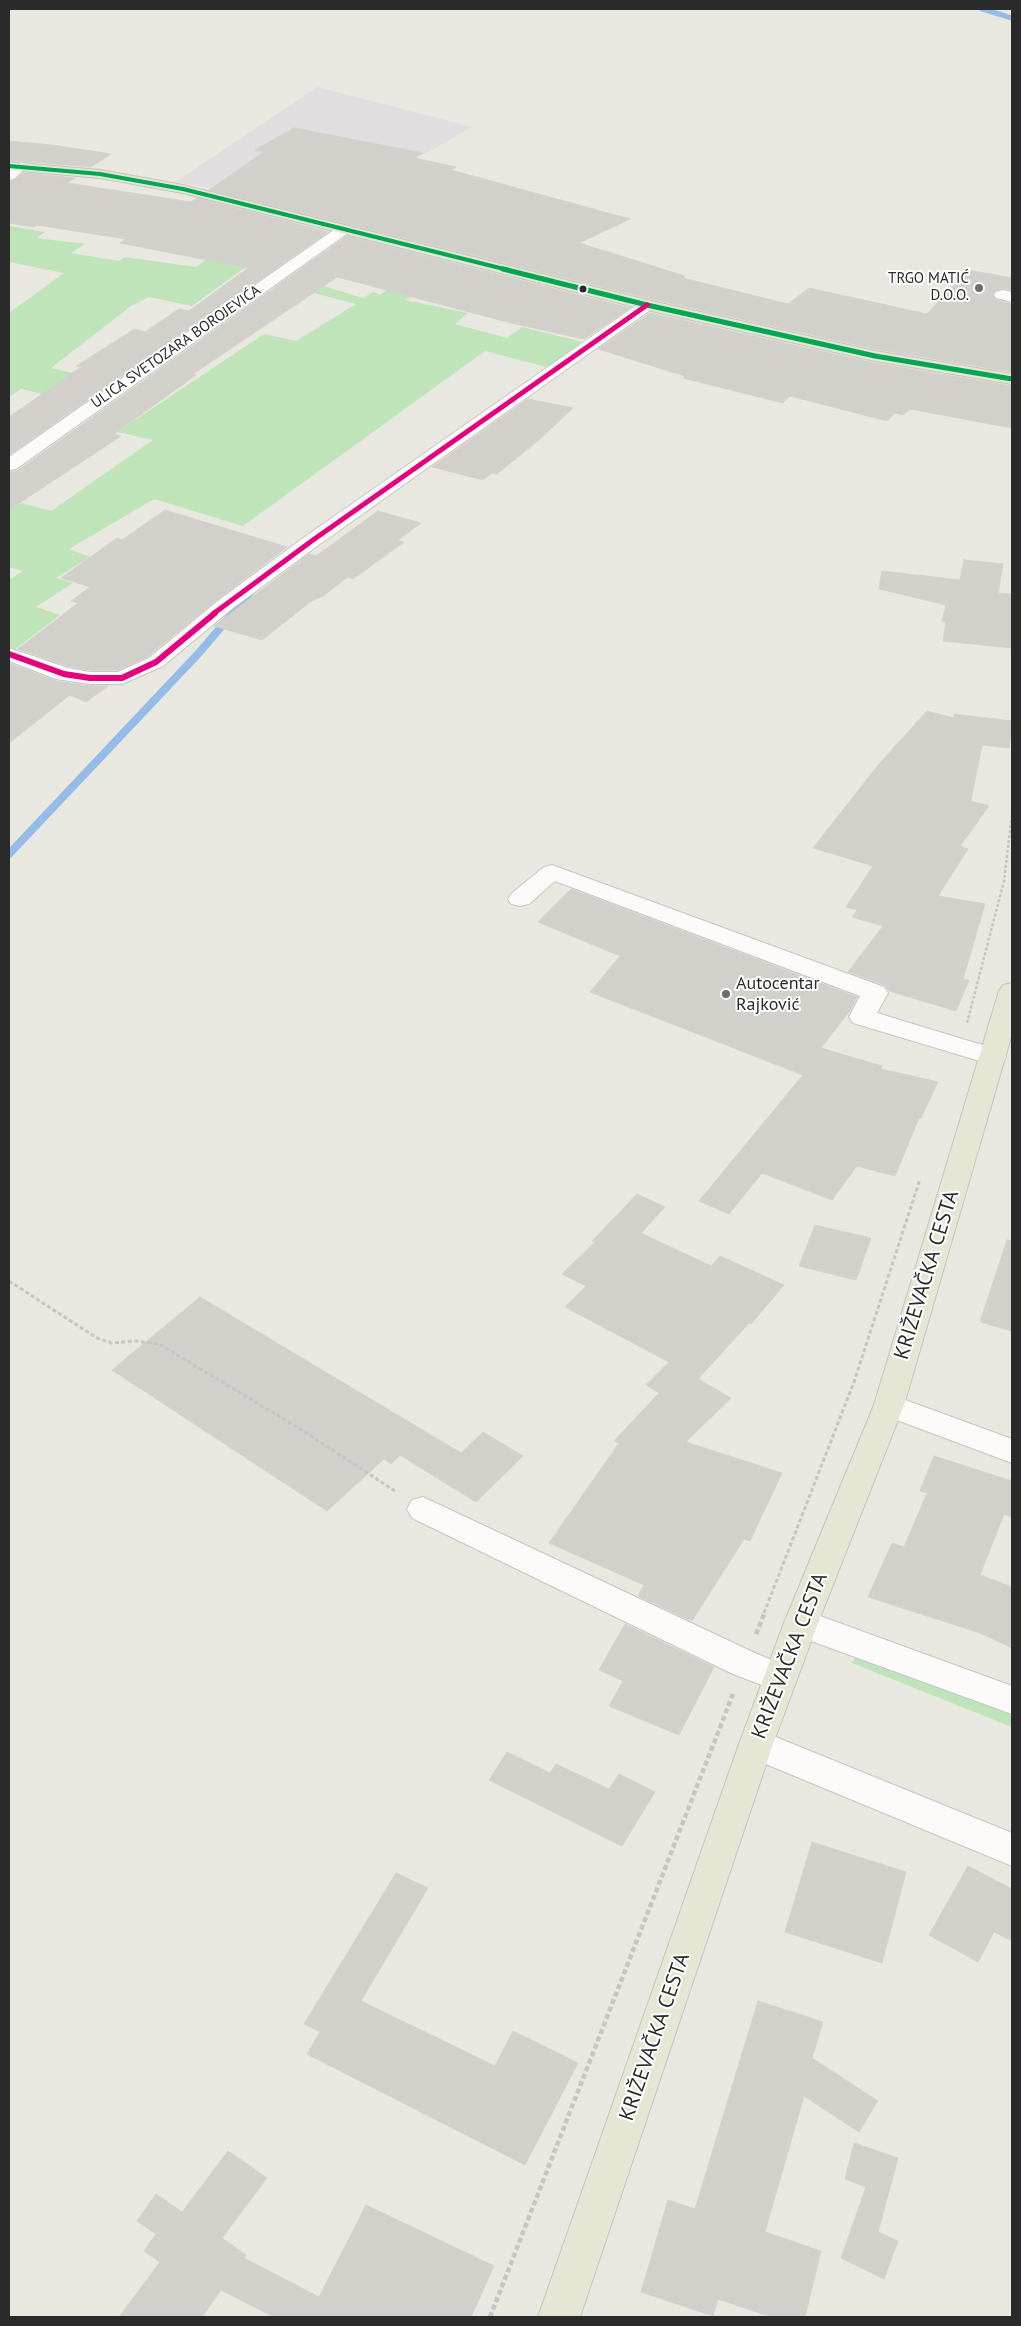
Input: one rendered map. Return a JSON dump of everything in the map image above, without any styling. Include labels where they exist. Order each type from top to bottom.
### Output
[{"type":"main road","points":[[13,169],[100,174],[183,189],[647,305],[875,356],[1012,379]]},
{"type":"main road","name":"KRIŽEVAČKA CESTA","points":[[559,2317],[756,1744],[801,1623],[889,1405],[1001,1045],[1012,991]]},
{"type":"street","name":"ULICA SVETOZARA BOROJEVIĆA","points":[[9,465],[343,230]]},
{"type":"street","points":[[9,654],[64,674],[90,678],[122,678],[156,662],[226,604],[313,540],[647,305]]},
{"type":"street","points":[[520,899],[552,872],[874,993],[862,1017],[961,1048],[1001,1045]]},
{"type":"street","points":[[889,1405],[1012,1451]]},
{"type":"street","points":[[423,1509],[744,1664],[780,1678]]},
{"type":"street","points":[[801,1623],[1012,1700]]},
{"type":"street","points":[[756,1744],[1012,1850]]},
{"type":"path","points":[[961,1048],[1004,881],[1012,814]]},
{"type":"path","points":[[490,2317],[854,1382],[921,1176]]},
{"type":"path","points":[[9,1281],[97,1338],[112,1343],[159,1344],[302,1430],[423,1509]]},
{"type":"shaded area","points":[[317,87],[472,127],[425,154],[407,150],[284,200],[176,182]]},
{"type":"green space","points":[[9,226],[45,232],[36,238],[85,244],[71,253],[119,261],[125,257],[196,267],[212,255],[254,261],[192,306],[149,297],[131,306],[51,368],[113,382],[85,404],[21,389],[9,397],[9,313],[64,273],[9,262]]},
{"type":"green space","points":[[397,282],[426,289],[405,300],[468,313],[455,324],[507,338],[522,327],[591,344],[554,369],[485,351],[243,526],[154,499],[69,549],[90,557],[56,578],[73,583],[36,607],[60,615],[9,654],[9,580],[23,571],[9,567],[9,509],[22,503],[51,511],[153,440],[117,432],[264,334],[296,341],[356,304],[314,293],[323,286],[363,298],[373,292],[380,295]]},
{"type":"green space","points":[[857,1653],[1012,1715],[1012,1727],[852,1663]]},
{"type":"building","points":[[294,128],[423,153],[415,158],[456,167],[451,170],[630,219],[579,243],[685,276],[683,278],[788,304],[809,288],[927,314],[968,270],[1012,278],[1012,290],[1001,288],[992,294],[996,300],[1012,304],[1012,372],[875,349],[647,298],[209,190],[264,152],[255,150]]},
{"type":"building","points":[[9,141],[111,154],[91,167],[9,160]]},
{"type":"building","points":[[23,173],[75,178],[67,183],[191,202],[197,198],[328,232],[9,455],[9,417],[81,367],[76,366],[135,329],[145,332],[179,309],[189,311],[248,268],[120,243],[126,239],[37,225],[34,227],[9,223],[9,182],[15,180]]},
{"type":"building","points":[[347,236],[630,308],[584,339],[511,323],[337,277],[193,374],[196,375],[114,434],[121,436],[9,510],[9,472],[17,471]]},
{"type":"building","points":[[650,313],[875,363],[1012,386],[1012,428],[910,409],[903,415],[895,413],[887,421],[790,396],[783,403],[683,378],[685,376],[598,349]]},
{"type":"building","points":[[528,399],[573,408],[540,439],[497,474],[492,473],[483,480],[432,467]]},
{"type":"building","points":[[165,510],[287,547],[218,599],[147,657],[118,670],[90,670],[68,666],[18,649],[78,603],[71,601],[90,587],[61,578],[117,538],[122,540]]},
{"type":"building","points":[[378,511],[421,523],[398,540],[404,542],[353,579],[348,577],[323,596],[310,602],[262,640],[214,626],[309,554],[316,556]]},
{"type":"building","points":[[964,560],[1003,564],[998,593],[1012,594],[1012,648],[943,641],[946,622],[942,621],[946,605],[879,589],[882,571],[960,580]]},
{"type":"building","points":[[9,663],[56,681],[90,686],[108,686],[86,702],[70,695],[9,743]]},
{"type":"building","points":[[927,711],[954,718],[954,714],[1012,721],[1009,748],[982,745],[971,801],[989,806],[960,846],[968,849],[938,896],[985,904],[963,979],[969,980],[956,1011],[889,991],[885,985],[848,972],[883,926],[852,917],[857,910],[846,907],[873,866],[813,848],[879,764]]},
{"type":"building","name":"Autocentar Rajković","points":[[571,889],[857,997],[851,1009],[821,1048],[882,1066],[881,1069],[938,1082],[921,1118],[919,1118],[895,1176],[857,1166],[832,1200],[762,1173],[729,1214],[699,1201],[803,1075],[590,992],[620,956],[538,922]]},
{"type":"building","points":[[637,1194],[665,1207],[641,1233],[711,1266],[720,1256],[784,1285],[751,1324],[749,1323],[698,1379],[731,1398],[686,1442],[782,1473],[750,1541],[744,1539],[692,1621],[640,1597],[638,1595],[644,1585],[549,1543],[619,1443],[614,1441],[659,1393],[646,1385],[669,1362],[565,1307],[586,1286],[562,1274],[595,1242],[592,1241]]},
{"type":"building","points":[[815,1225],[871,1238],[856,1280],[799,1266]]},
{"type":"building","points":[[1007,1240],[1012,1241],[1012,1331],[980,1322]]},
{"type":"building","points":[[200,1297],[461,1453],[483,1432],[523,1456],[476,1502],[400,1455],[391,1464],[384,1459],[327,1511],[112,1370]]},
{"type":"building","points":[[934,1456],[1012,1481],[1012,1517],[1004,1514],[980,1575],[1012,1587],[1012,1648],[980,1633],[868,1597],[892,1543],[904,1547],[927,1493],[920,1491]]},
{"type":"building","points":[[625,1624],[714,1667],[679,1735],[609,1706],[623,1681],[599,1670]]},
{"type":"building","points":[[507,1752],[550,1773],[556,1764],[609,1789],[619,1774],[655,1792],[622,1846],[489,1780]]},
{"type":"building","points":[[812,1842],[906,1872],[882,1963],[785,1932]]},
{"type":"building","points":[[968,1866],[1012,1889],[1012,1941],[994,1932],[978,1962],[929,1935]]},
{"type":"building","points":[[396,1873],[428,1888],[361,2001],[495,2066],[513,2031],[578,2063],[525,2165],[307,2054],[320,2032],[304,2024]]},
{"type":"building","points":[[758,2001],[823,2022],[812,2058],[878,2101],[859,2132],[804,2096],[765,2232],[821,2251],[805,2317],[771,2317],[718,2299],[713,2316],[641,2292],[668,2200],[695,2209]]},
{"type":"building","points":[[854,2143],[898,2158],[878,2232],[898,2241],[884,2279],[841,2258],[866,2187],[845,2179]]},
{"type":"building","points":[[228,2151],[267,2178],[222,2238],[246,2255],[244,2258],[319,2297],[366,2205],[494,2266],[471,2317],[274,2317],[221,2290],[202,2317],[119,2317],[160,2262],[144,2251],[156,2234],[137,2221],[156,2194],[182,2212]]},
{"type":"waterway","points":[[982,9],[1012,18]]},
{"type":"waterway","points":[[232,614],[253,590]]},
{"type":"waterway","points":[[9,854],[198,654],[233,613]]},
{"type":"transit line","points":[[9,166],[100,174],[183,189],[647,305],[875,356],[1012,379]]},
{"type":"transit line","points":[[9,654],[64,674],[90,678],[122,678],[156,662],[226,604],[313,540],[647,305]]},
{"type":"place","name":"TRGO MATIĆ D.O.O.","points":[[979,288]]},
{"type":"place","name":"Autocentar Rajković","points":[[726,994]]}]
